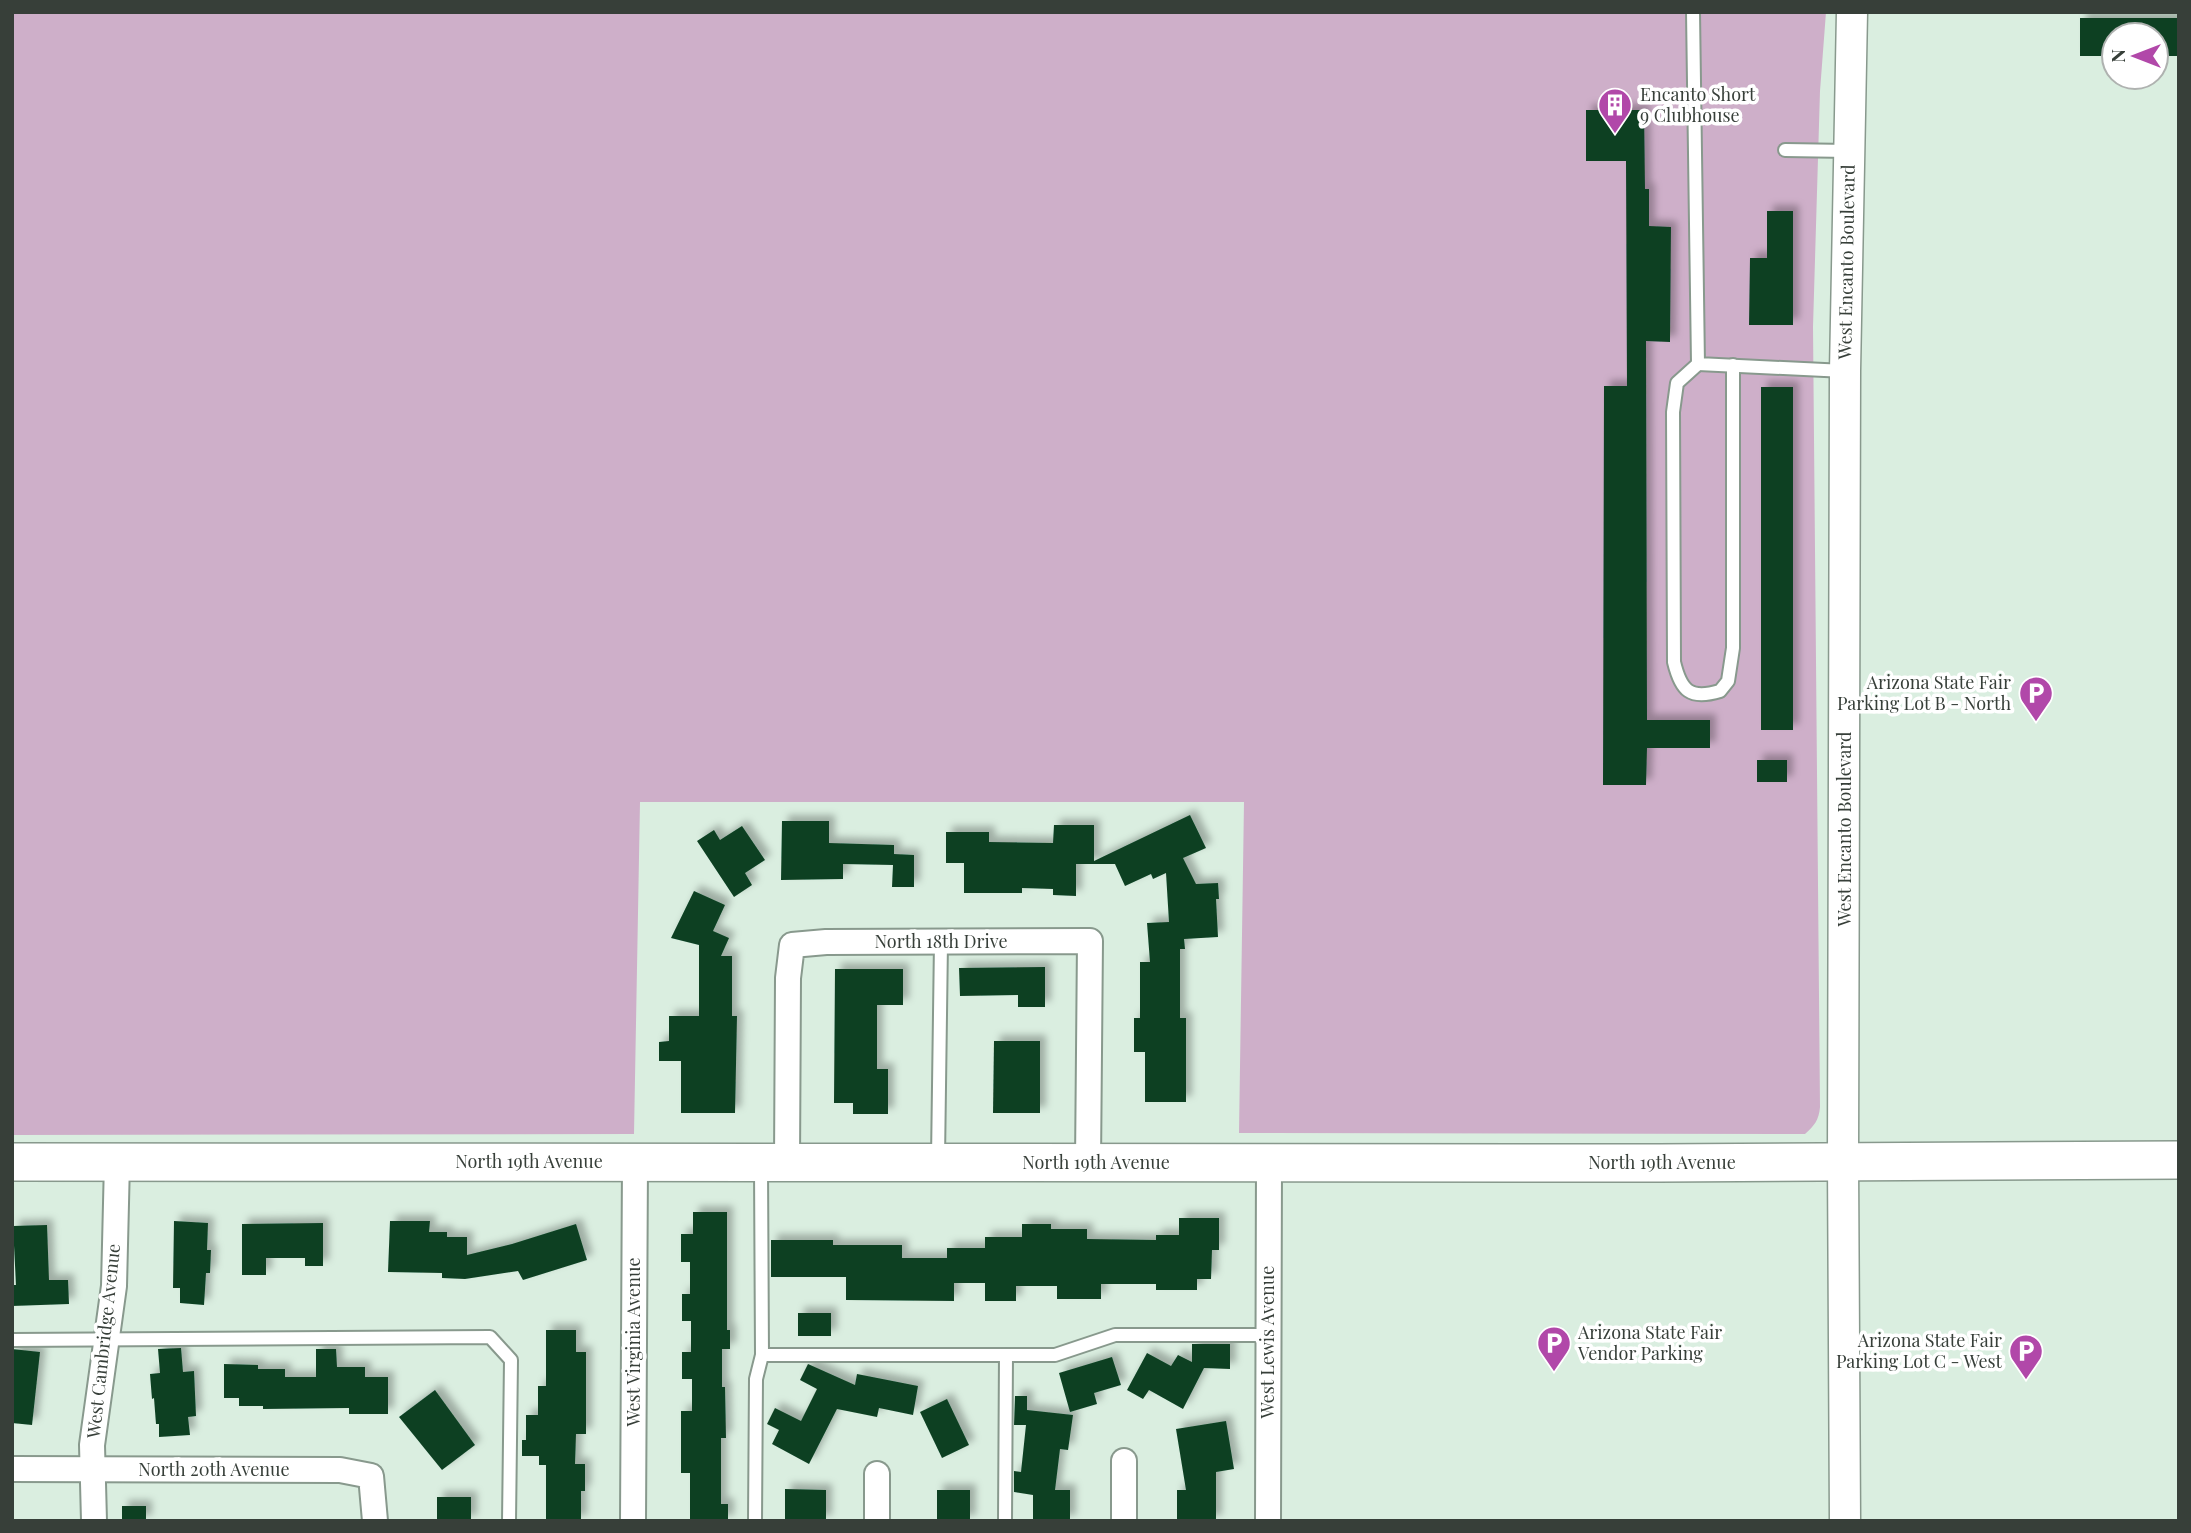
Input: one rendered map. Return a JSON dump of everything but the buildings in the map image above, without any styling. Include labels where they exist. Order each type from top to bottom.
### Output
[{"type":"main road","name":"North 19th Avenue","points":[[12,1162],[1269,1163],[2179,1160]]},
{"type":"street","name":"West Encanto Boulevard","points":[[1845,1521],[1845,371],[1852,12]]},
{"type":"street","name":"North 18th Drive","points":[[774,1163],[792,945],[826,942],[1090,941],[1088,1163]]},
{"type":"street","name":"West Cambridge Avenue","points":[[94,1521],[92,1470],[97,1401],[114,1286],[117,1162]]},
{"type":"street","name":"West Virginia Avenue","points":[[634,1521],[635,1163]]},
{"type":"street","name":"West Lewis Avenue","points":[[1268,1521],[1269,1163]]},
{"type":"street","points":[[1124,1461],[1124,1521]]},
{"type":"street","name":"North 20th Avenue","points":[[12,1469],[340,1470],[371,1476],[375,1521]]},
{"type":"street","points":[[877,1474],[877,1521]]},
{"type":"lane","points":[[1693,12],[1698,364]]},
{"type":"lane","points":[[1785,150],[1849,151]]},
{"type":"lane","points":[[1733,365],[1733,648],[1728,681],[1720,691],[1695,695],[1684,689],[1674,662],[1673,412],[1677,383],[1698,364],[1733,365],[1845,371]]},
{"type":"lane","points":[[938,1163],[941,942]]},
{"type":"lane","points":[[755,1521],[756,1379],[762,1355],[774,1163]]},
{"type":"lane","points":[[762,1355],[1055,1355],[1115,1335],[1268,1335]]},
{"type":"lane","points":[[12,1340],[490,1337],[511,1360],[509,1521]]},
{"type":"lane","points":[[1005,1521],[1006,1355]]},
{"type":"shaded area","points":[[12,12],[1826,12],[1820,91],[1813,327],[1820,1107],[1815,1122],[1805,1134],[1239,1133],[1244,802],[640,802],[634,1134],[12,1135]]},
{"type":"place","name":"Encanto Short 9 Clubhouse","points":[[1615,135]]},
{"type":"place","name":"Arizona State Fair Parking Lot B - North","points":[[2036,723]]},
{"type":"place","name":"Arizona State Fair Vendor Parking","points":[[1554,1373]]},
{"type":"place","name":"Arizona State Fair Parking Lot C - West","points":[[2026,1381]]}]
